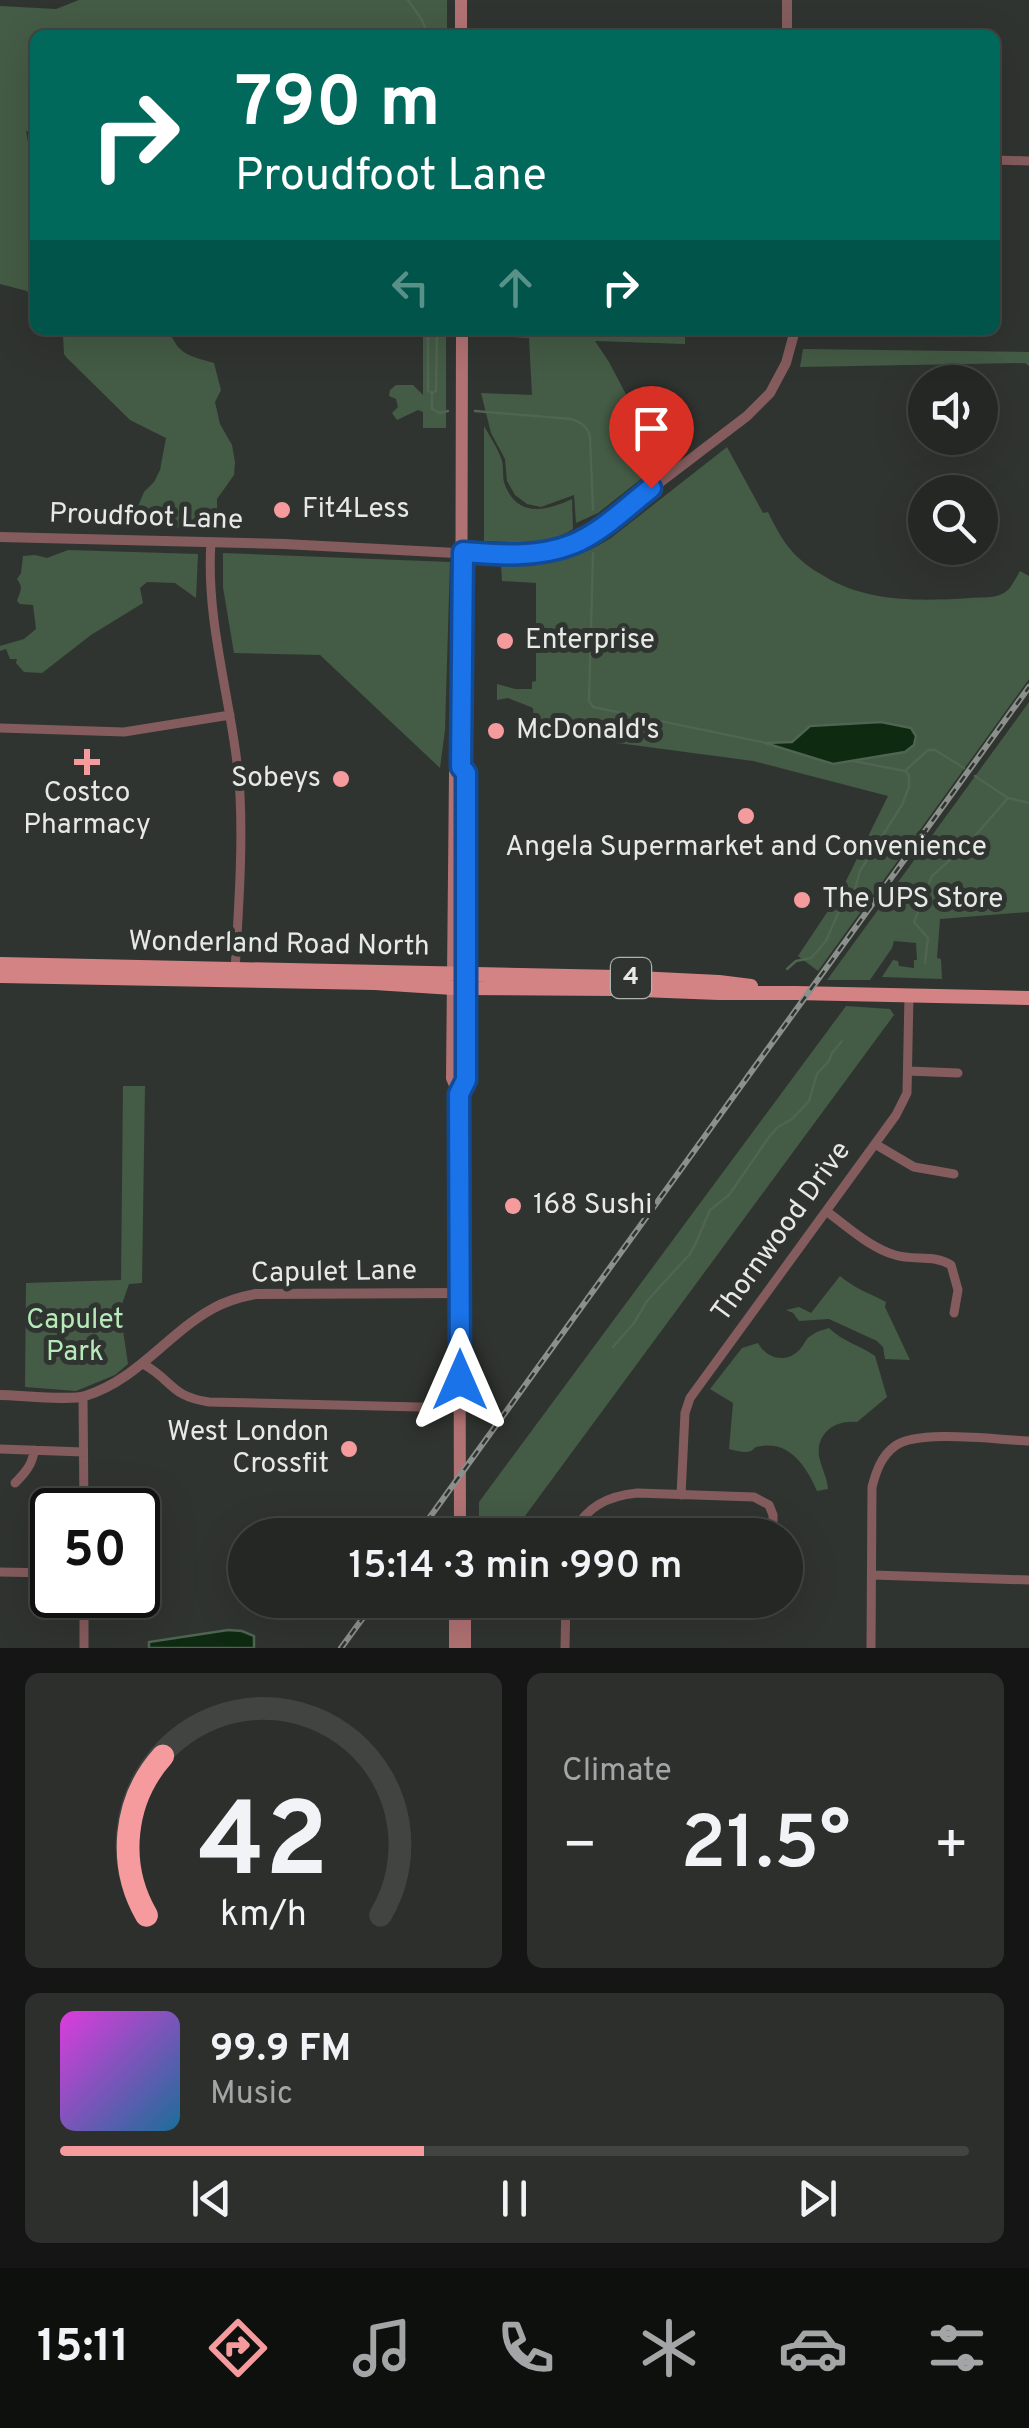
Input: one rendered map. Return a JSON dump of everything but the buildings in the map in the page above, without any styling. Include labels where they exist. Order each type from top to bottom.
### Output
[{"type":"main road","points":[[461,0],[461,30]]},
{"type":"main road","points":[[460,1518],[459,1094],[466,1080],[459,981],[466,773],[461,767],[462,335]]},
{"type":"main road","name":"Wonderland Road North","points":[[0,964],[375,983],[459,981],[719,994],[1029,998]]},
{"type":"main road","name":"Wonderland Road North","points":[[0,976],[234,974]]},
{"type":"main road","points":[[454,1618],[455,1648]]},
{"type":"main road","points":[[464,1648],[465,1618]]},
{"type":"street","points":[[787,0],[787,30]]},
{"type":"street","points":[[1000,160],[1029,161]]},
{"type":"street","name":"Proudfoot Lane","points":[[0,537],[538,554],[574,544],[608,522],[747,416],[770,392],[784,369],[794,335]]},
{"type":"street","points":[[211,542],[209,584],[240,794],[240,890],[234,974]]},
{"type":"street","points":[[0,728],[124,732],[230,715]]},
{"type":"street","name":"Thornwood Drive","points":[[680,1494],[685,1414],[690,1398],[896,1115],[907,1093],[908,994]]},
{"type":"street","points":[[908,1071],[958,1073]]},
{"type":"street","points":[[875,1144],[914,1168],[954,1174]]},
{"type":"street","points":[[826,1210],[892,1255],[942,1259],[951,1265],[958,1290],[954,1313]]},
{"type":"street","name":"Capulet Lane","points":[[83,1398],[143,1364],[176,1334],[233,1299],[256,1294],[459,1293]]},
{"type":"street","points":[[143,1364],[186,1399],[460,1408]]},
{"type":"street","points":[[0,1395],[83,1398],[84,1488]]},
{"type":"street","points":[[872,1648],[872,1487],[878,1466],[896,1444],[929,1436],[1029,1441]]},
{"type":"street","points":[[0,1449],[83,1452]]},
{"type":"street","points":[[15,1483],[25,1473],[34,1450]]},
{"type":"street","points":[[583,1518],[588,1511],[618,1495],[637,1493],[754,1497],[769,1505],[773,1518]]},
{"type":"street","points":[[0,1572],[30,1573]]},
{"type":"street","points":[[872,1575],[1029,1580]]},
{"type":"street","points":[[84,1618],[84,1648]]},
{"type":"street","points":[[565,1648],[566,1618]]},
{"type":"green space","points":[[79,0],[447,0],[447,30],[30,30],[30,131],[26,131],[30,144],[30,297],[27,291],[0,284],[0,6],[56,9]]},
{"type":"green space","points":[[63,335],[170,335],[183,351],[214,363],[221,390],[215,402],[235,462],[234,475],[217,499],[217,510],[212,516],[202,518],[192,527],[160,528],[131,523],[144,492],[160,470],[166,438],[130,420],[64,354]]},
{"type":"green space","points":[[423,335],[446,335],[446,428],[423,428],[423,412],[418,410],[397,420],[392,413],[398,407],[396,399],[389,396],[396,385],[413,385],[423,395]]},
{"type":"green space","points":[[477,335],[685,335],[685,344],[595,341],[640,421],[655,468],[598,513],[576,523],[574,495],[541,507],[527,504],[515,495],[507,481],[505,459],[491,433],[481,393],[532,395],[529,338]]},
{"type":"green space","points":[[803,349],[1029,352],[1029,366],[1025,363],[800,367]]},
{"type":"green space","points":[[484,426],[501,457],[504,482],[517,503],[543,509],[572,499],[573,529],[542,541],[484,541]]},
{"type":"green space","points":[[727,447],[763,513],[768,512],[790,549],[814,570],[841,585],[876,596],[952,599],[1000,595],[1010,588],[1020,571],[1029,576],[1029,679],[818,971],[798,956],[840,893],[888,796],[753,761],[535,732],[533,708],[508,698],[497,700],[497,684],[532,689],[532,682],[536,681],[536,583],[502,581],[501,565],[558,561],[597,546]]},
{"type":"green space","points":[[68,550],[198,554],[196,598],[175,583],[147,582],[140,588],[143,603],[91,635],[42,673],[24,672],[17,659],[10,659],[6,649],[0,651],[0,646],[24,639],[36,629],[33,605],[17,601],[23,556],[47,558]]},
{"type":"green space","points":[[223,553],[450,562],[445,730],[440,768],[320,655],[234,653],[223,587]]},
{"type":"green space","points":[[1029,702],[1029,912],[940,919],[937,958],[941,959],[942,979],[882,977],[893,960],[899,966],[914,968],[917,960],[916,943],[894,941],[870,980],[827,980]]},
{"type":"green space","points":[[846,1006],[890,1009],[894,1015],[524,1518],[479,1518],[479,1502]]},
{"type":"green space","name":"Capulet Park","points":[[123,1086],[145,1086],[142,1283],[129,1284],[120,1310],[128,1364],[115,1375],[76,1391],[25,1387],[26,1283],[121,1280]]},
{"type":"green space","points":[[840,1276],[886,1302],[910,1360],[885,1359],[883,1347],[877,1341],[829,1319],[799,1321],[786,1310],[799,1307],[811,1313]]},
{"type":"green space","points":[[829,1328],[875,1356],[887,1397],[857,1422],[839,1424],[826,1432],[819,1455],[828,1489],[817,1491],[790,1452],[772,1446],[746,1452],[729,1449],[733,1403],[710,1389],[742,1348],[758,1343],[772,1356],[784,1358],[796,1353],[810,1336]]},
{"type":"shaded area","points":[[881,722],[911,728],[916,736],[914,745],[905,752],[833,764],[765,743],[792,742],[810,726]]},
{"type":"shaded area","points":[[228,1630],[254,1636],[254,1648],[149,1648],[149,1642]]},
{"type":"waterway","points":[[408,0],[426,30]]},
{"type":"waterway","points":[[428,335],[431,392]]},
{"type":"waterway","points":[[437,335],[432,409],[448,411]]},
{"type":"waterway","points":[[475,411],[571,419],[584,425],[590,437],[593,510]]},
{"type":"waterway","points":[[593,553],[589,701],[593,707],[766,743]]},
{"type":"waterway","points":[[906,770],[928,750],[935,750],[964,768]]},
{"type":"waterway","points":[[853,761],[905,771]]},
{"type":"waterway","points":[[787,969],[796,961],[811,958],[826,941],[840,909],[854,893],[860,871],[902,805],[909,787],[906,772]]},
{"type":"waterway","points":[[975,776],[1008,798],[1029,803]]},
{"type":"waterway","points":[[925,963],[928,938],[914,922],[932,876],[968,844],[1008,798]]},
{"type":"waterway","points":[[613,1347],[647,1301],[689,1255],[710,1210],[729,1195],[778,1127],[809,1101],[817,1074],[842,1041]]},
{"type":"railway","points":[[429,1518],[1029,687]]},
{"type":"railway","points":[[341,1648],[363,1618]]},
{"type":"place","name":"Fit4Less","points":[[282,510]]},
{"type":"place","name":"Enterprise","points":[[505,641]]},
{"type":"place","name":"McDonald's","points":[[496,731]]},
{"type":"place","name":"Costco Pharmacy","points":[[87,762]]},
{"type":"place","name":"Sobeys","points":[[341,779]]},
{"type":"place","name":"Angela Supermarket and Convenience","points":[[746,816]]},
{"type":"place","name":"The UPS Store","points":[[802,900]]},
{"type":"place","name":"168 Sushi","points":[[513,1206]]},
{"type":"place","name":"West London Crossfit","points":[[349,1449]]},
{"type":"route","points":[[460,1380],[459,1094],[466,1080],[466,773],[461,767],[463,552],[538,554],[574,544],[651,488]]}]
